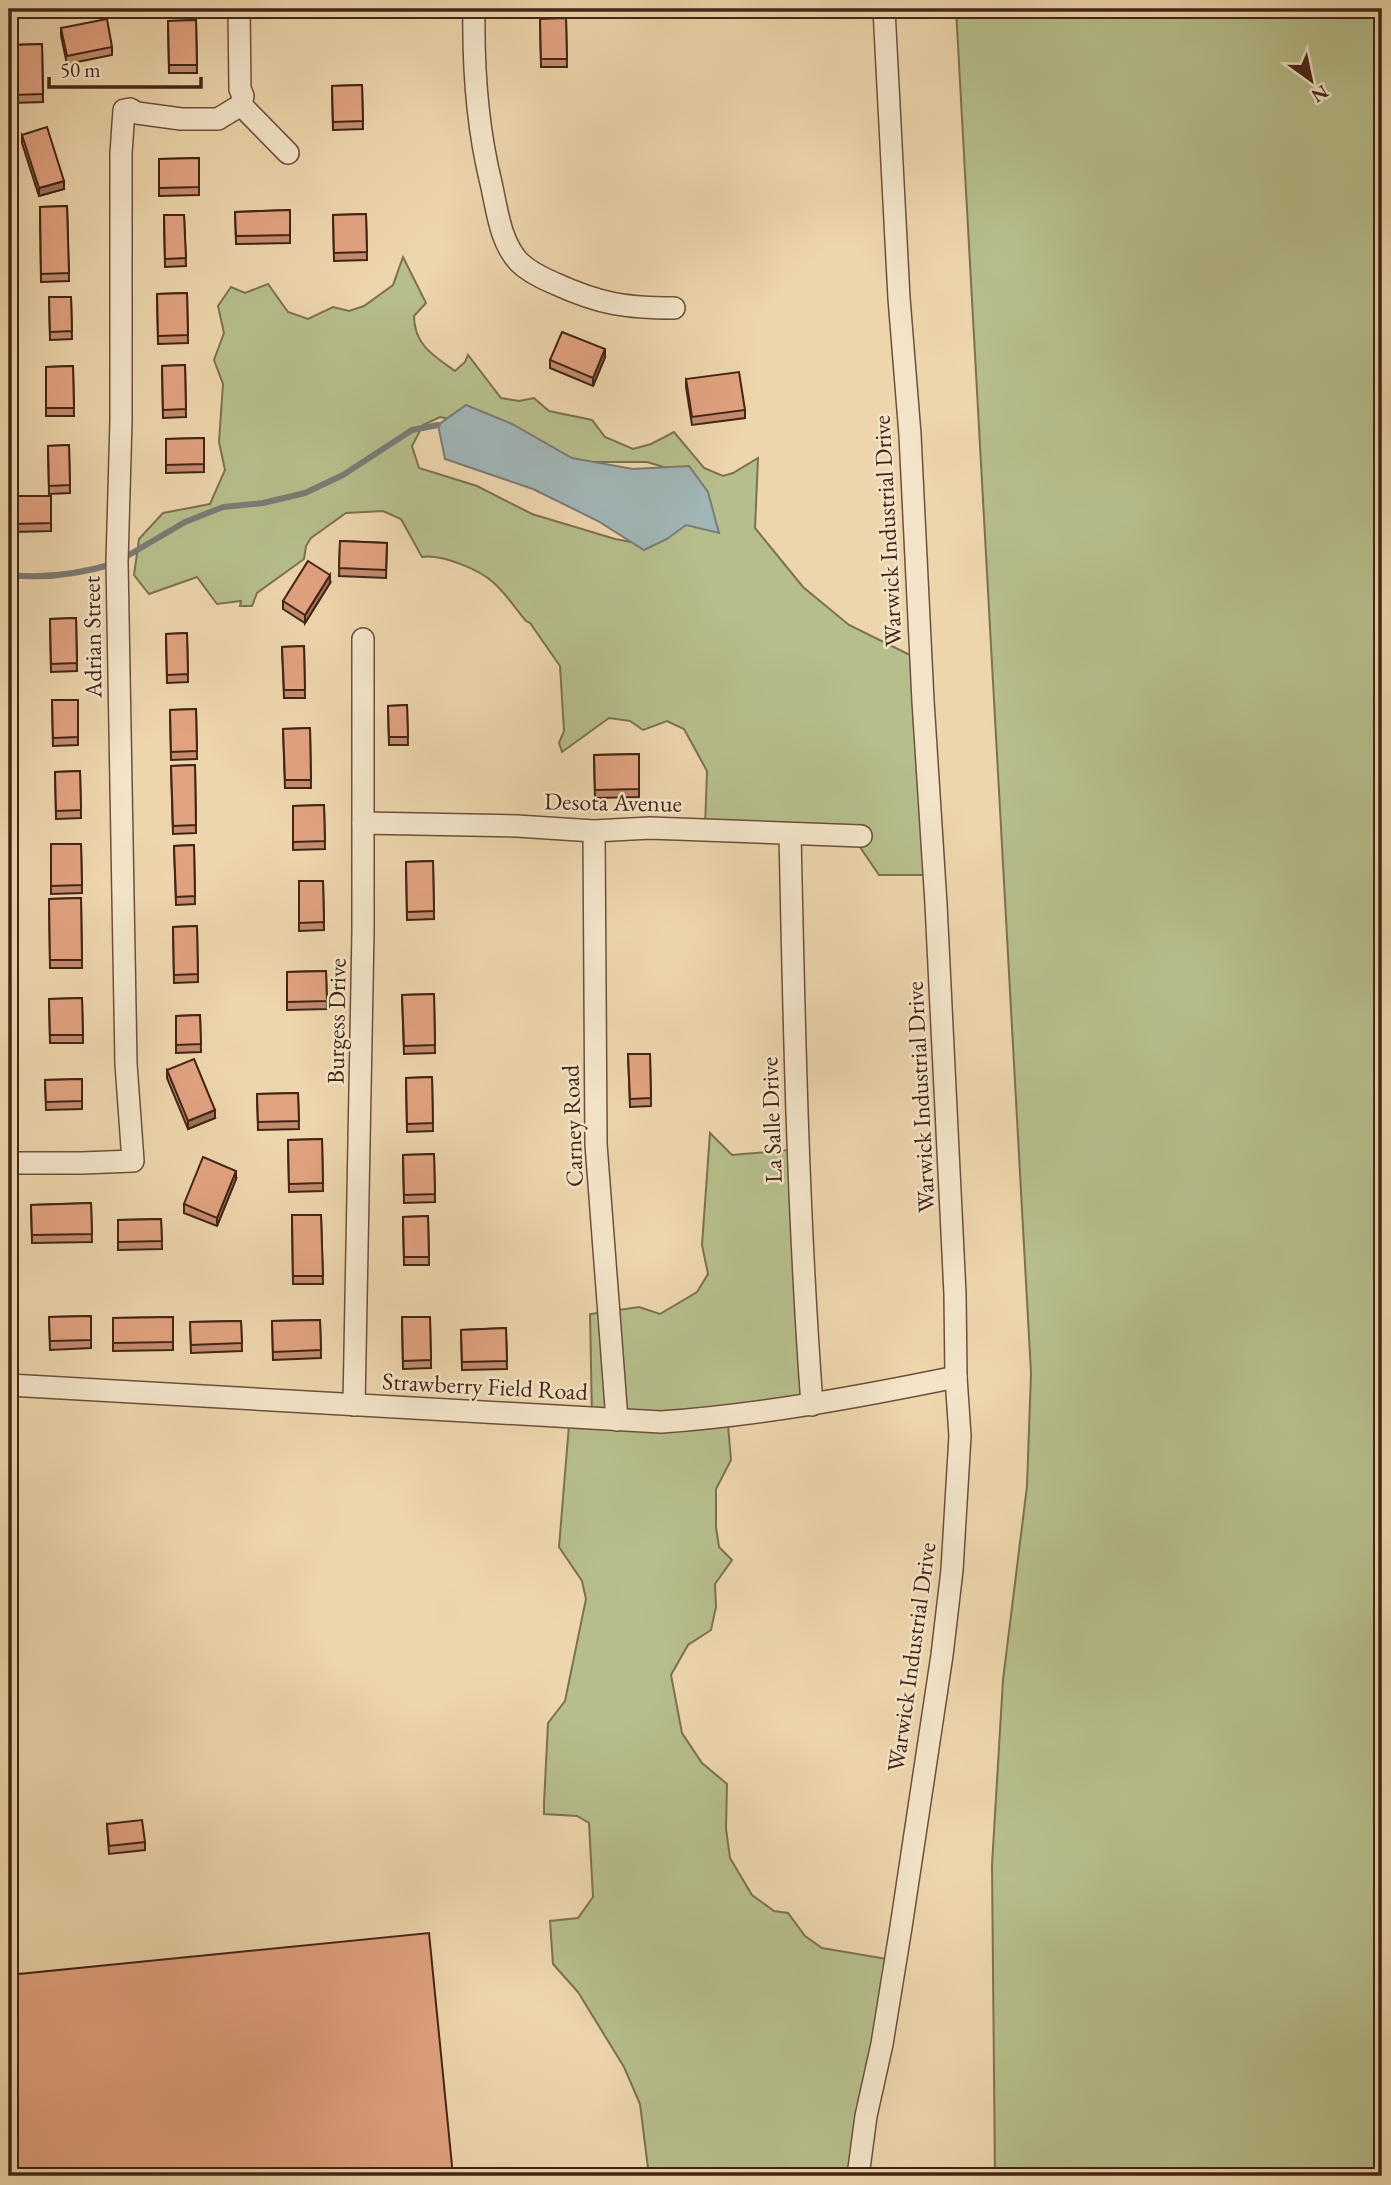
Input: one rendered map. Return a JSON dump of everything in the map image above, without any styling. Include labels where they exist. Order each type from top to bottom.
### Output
[{"type":"street","points":[[239,9],[240,89],[243,96],[241,105],[288,153]]},
{"type":"street","points":[[474,9],[473,49],[485,163],[503,234],[519,262],[537,275],[583,296],[611,305],[674,308]]},
{"type":"street","name":"Warwick Industrial Drive","points":[[858,2176],[866,2116],[882,2044],[901,1927],[942,1655],[960,1436],[939,960],[884,9]]},
{"type":"street","name":"Adrian Street","points":[[9,1163],[133,1161],[126,1064],[117,562],[121,420],[121,153],[124,110],[181,119],[218,119],[241,105]]},
{"type":"street","name":"Burgess Drive","points":[[354,1405],[361,1108],[363,639]]},
{"type":"street","name":"Desota Avenue","points":[[363,823],[517,826],[594,831],[650,828],[861,836]]},
{"type":"street","name":"Carney Road","points":[[594,831],[596,1144],[617,1420]]},
{"type":"street","name":"La Salle Drive","points":[[790,834],[803,1279],[812,1405]]},
{"type":"street","name":"Strawberry Field Road","points":[[9,1385],[661,1422],[812,1405],[956,1377]]},
{"type":"green space","points":[[956,9],[1382,9],[1382,2176],[995,2176],[992,1865],[1003,1680],[1027,1486],[1031,1373]]},
{"type":"green space","points":[[403,257],[426,303],[414,316],[421,342],[433,355],[455,371],[468,355],[501,398],[519,401],[534,398],[549,411],[592,420],[605,437],[633,449],[651,444],[674,432],[704,468],[723,476],[758,458],[755,528],[803,587],[849,625],[920,660],[932,875],[879,875],[851,834],[705,827],[707,771],[684,729],[667,721],[643,730],[630,721],[609,718],[562,752],[559,743],[564,731],[560,666],[530,623],[498,587],[479,573],[449,560],[422,557],[401,519],[383,511],[346,513],[311,538],[306,546],[304,559],[257,593],[252,606],[240,606],[241,601],[217,604],[197,577],[149,594],[134,575],[139,539],[163,513],[210,504],[225,470],[219,442],[223,384],[214,360],[224,333],[218,306],[231,287],[245,293],[268,284],[288,312],[308,319],[333,307],[349,311],[364,306],[393,285]],"holes":[[[440,417],[486,427],[577,460],[647,462],[667,468],[647,545],[615,539],[532,514],[477,486],[419,468],[412,446],[423,425]]]},
{"type":"green space","points":[[710,1133],[732,1155],[788,1150],[803,1403],[727,1413],[731,1460],[716,1489],[716,1527],[719,1547],[732,1560],[715,1584],[716,1607],[711,1630],[688,1645],[671,1675],[682,1733],[702,1763],[727,1784],[726,1829],[730,1858],[752,1895],[774,1911],[788,1913],[805,1936],[822,1948],[893,1960],[859,2176],[649,2176],[640,2104],[624,2067],[578,1992],[553,1964],[550,1921],[578,1918],[593,1897],[589,1823],[577,1816],[544,1814],[548,1723],[565,1701],[586,1599],[582,1581],[559,1547],[569,1425],[592,1416],[590,1314],[639,1307],[660,1314],[697,1292],[708,1274],[702,1245]]},
{"type":"shaded area","points":[[466,405],[512,424],[572,458],[633,469],[689,466],[708,492],[719,533],[686,525],[667,539],[644,550],[598,521],[533,489],[445,459],[438,425]]},
{"type":"building","points":[[566,18],[567,59],[541,59],[540,19]]},
{"type":"building","points":[[107,19],[112,47],[67,56],[61,28]]},
{"type":"building","points":[[196,20],[197,65],[169,65],[168,21]]},
{"type":"building","points":[[42,44],[43,94],[13,95],[12,45]]},
{"type":"building","points":[[362,85],[363,121],[333,122],[332,86]]},
{"type":"building","points":[[47,127],[64,181],[39,188],[22,135]]},
{"type":"building","points":[[199,158],[199,187],[159,188],[159,159]]},
{"type":"building","points":[[67,206],[69,273],[41,274],[40,207]]},
{"type":"building","points":[[290,210],[290,235],[236,236],[235,212]]},
{"type":"building","points":[[366,214],[367,252],[334,253],[333,215]]},
{"type":"building","points":[[164,215],[184,215],[186,258],[165,259]]},
{"type":"building","points":[[187,293],[188,335],[158,336],[157,294]]},
{"type":"building","points":[[49,297],[71,297],[72,331],[50,332]]},
{"type":"building","points":[[562,332],[605,349],[593,378],[550,360]]},
{"type":"building","points":[[185,365],[186,409],[163,410],[162,366]]},
{"type":"building","points":[[73,366],[74,408],[46,408],[46,367]]},
{"type":"building","points":[[739,372],[745,410],[692,417],[686,379]]},
{"type":"building","points":[[204,438],[204,464],[166,465],[166,439]]},
{"type":"building","points":[[69,445],[70,485],[49,486],[48,446]]},
{"type":"building","points":[[14,496],[51,496],[51,523],[15,524]]},
{"type":"building","points":[[340,541],[387,543],[386,570],[339,568]]},
{"type":"building","points":[[308,561],[330,575],[305,615],[283,601]]},
{"type":"building","points":[[76,618],[77,663],[51,664],[50,619]]},
{"type":"building","points":[[187,633],[188,674],[167,675],[166,634]]},
{"type":"building","points":[[304,646],[305,690],[284,690],[282,647]]},
{"type":"building","points":[[52,700],[78,700],[78,737],[53,738]]},
{"type":"building","points":[[407,705],[408,737],[389,737],[388,706]]},
{"type":"building","points":[[196,709],[197,751],[171,752],[170,710]]},
{"type":"building","points":[[310,728],[311,780],[285,780],[283,729]]},
{"type":"building","points":[[639,754],[639,789],[595,790],[594,755]]},
{"type":"building","points":[[195,765],[196,825],[173,826],[171,766]]},
{"type":"building","points":[[80,771],[81,810],[56,811],[55,772]]},
{"type":"building","points":[[324,805],[325,841],[293,842],[293,806]]},
{"type":"building","points":[[51,844],[81,844],[82,885],[51,886]]},
{"type":"building","points":[[194,845],[195,896],[176,897],[174,846]]},
{"type":"building","points":[[433,861],[434,911],[407,912],[406,862]]},
{"type":"building","points":[[299,881],[323,881],[324,922],[299,923]]},
{"type":"building","points":[[81,898],[82,960],[50,960],[49,899]]},
{"type":"building","points":[[197,926],[198,974],[174,975],[173,927]]},
{"type":"building","points":[[326,971],[327,1001],[287,1002],[287,972]]},
{"type":"building","points":[[434,994],[435,1045],[404,1046],[402,995]]},
{"type":"building","points":[[82,998],[83,1035],[50,1035],[49,999]]},
{"type":"building","points":[[200,1015],[201,1044],[176,1045],[176,1016]]},
{"type":"building","points":[[628,1054],[650,1054],[651,1098],[630,1099]]},
{"type":"building","points":[[194,1059],[215,1110],[188,1121],[167,1070]]},
{"type":"building","points":[[432,1077],[433,1123],[407,1124],[406,1078]]},
{"type":"building","points":[[82,1079],[82,1101],[46,1102],[45,1080]]},
{"type":"building","points":[[298,1093],[299,1121],[258,1122],[257,1094]]},
{"type":"building","points":[[322,1139],[323,1183],[289,1184],[288,1140]]},
{"type":"building","points":[[434,1154],[435,1194],[404,1195],[403,1155]]},
{"type":"building","points":[[203,1157],[236,1171],[217,1218],[184,1204]]},
{"type":"building","points":[[91,1203],[92,1234],[32,1235],[31,1205]]},
{"type":"building","points":[[292,1215],[321,1215],[323,1276],[293,1276]]},
{"type":"building","points":[[428,1216],[429,1257],[404,1257],[403,1217]]},
{"type":"building","points":[[161,1219],[162,1241],[118,1242],[118,1220]]},
{"type":"building","points":[[91,1316],[91,1340],[50,1341],[49,1317]]},
{"type":"building","points":[[173,1317],[173,1342],[113,1343],[113,1318]]},
{"type":"building","points":[[402,1317],[430,1317],[431,1360],[403,1361]]},
{"type":"building","points":[[320,1320],[321,1350],[273,1352],[272,1321]]},
{"type":"building","points":[[241,1321],[242,1343],[191,1345],[190,1322]]},
{"type":"building","points":[[506,1328],[507,1361],[462,1362],[461,1330]]},
{"type":"building","points":[[142,1820],[145,1842],[109,1846],[107,1824]]},
{"type":"building","points":[[429,1933],[453,2176],[9,2176],[9,1975]]},
{"type":"waterway","points":[[122,559],[185,522],[223,507],[263,503],[305,493],[343,475],[412,430],[438,425]]},
{"type":"waterway","points":[[9,575],[61,575],[113,564]]}]
